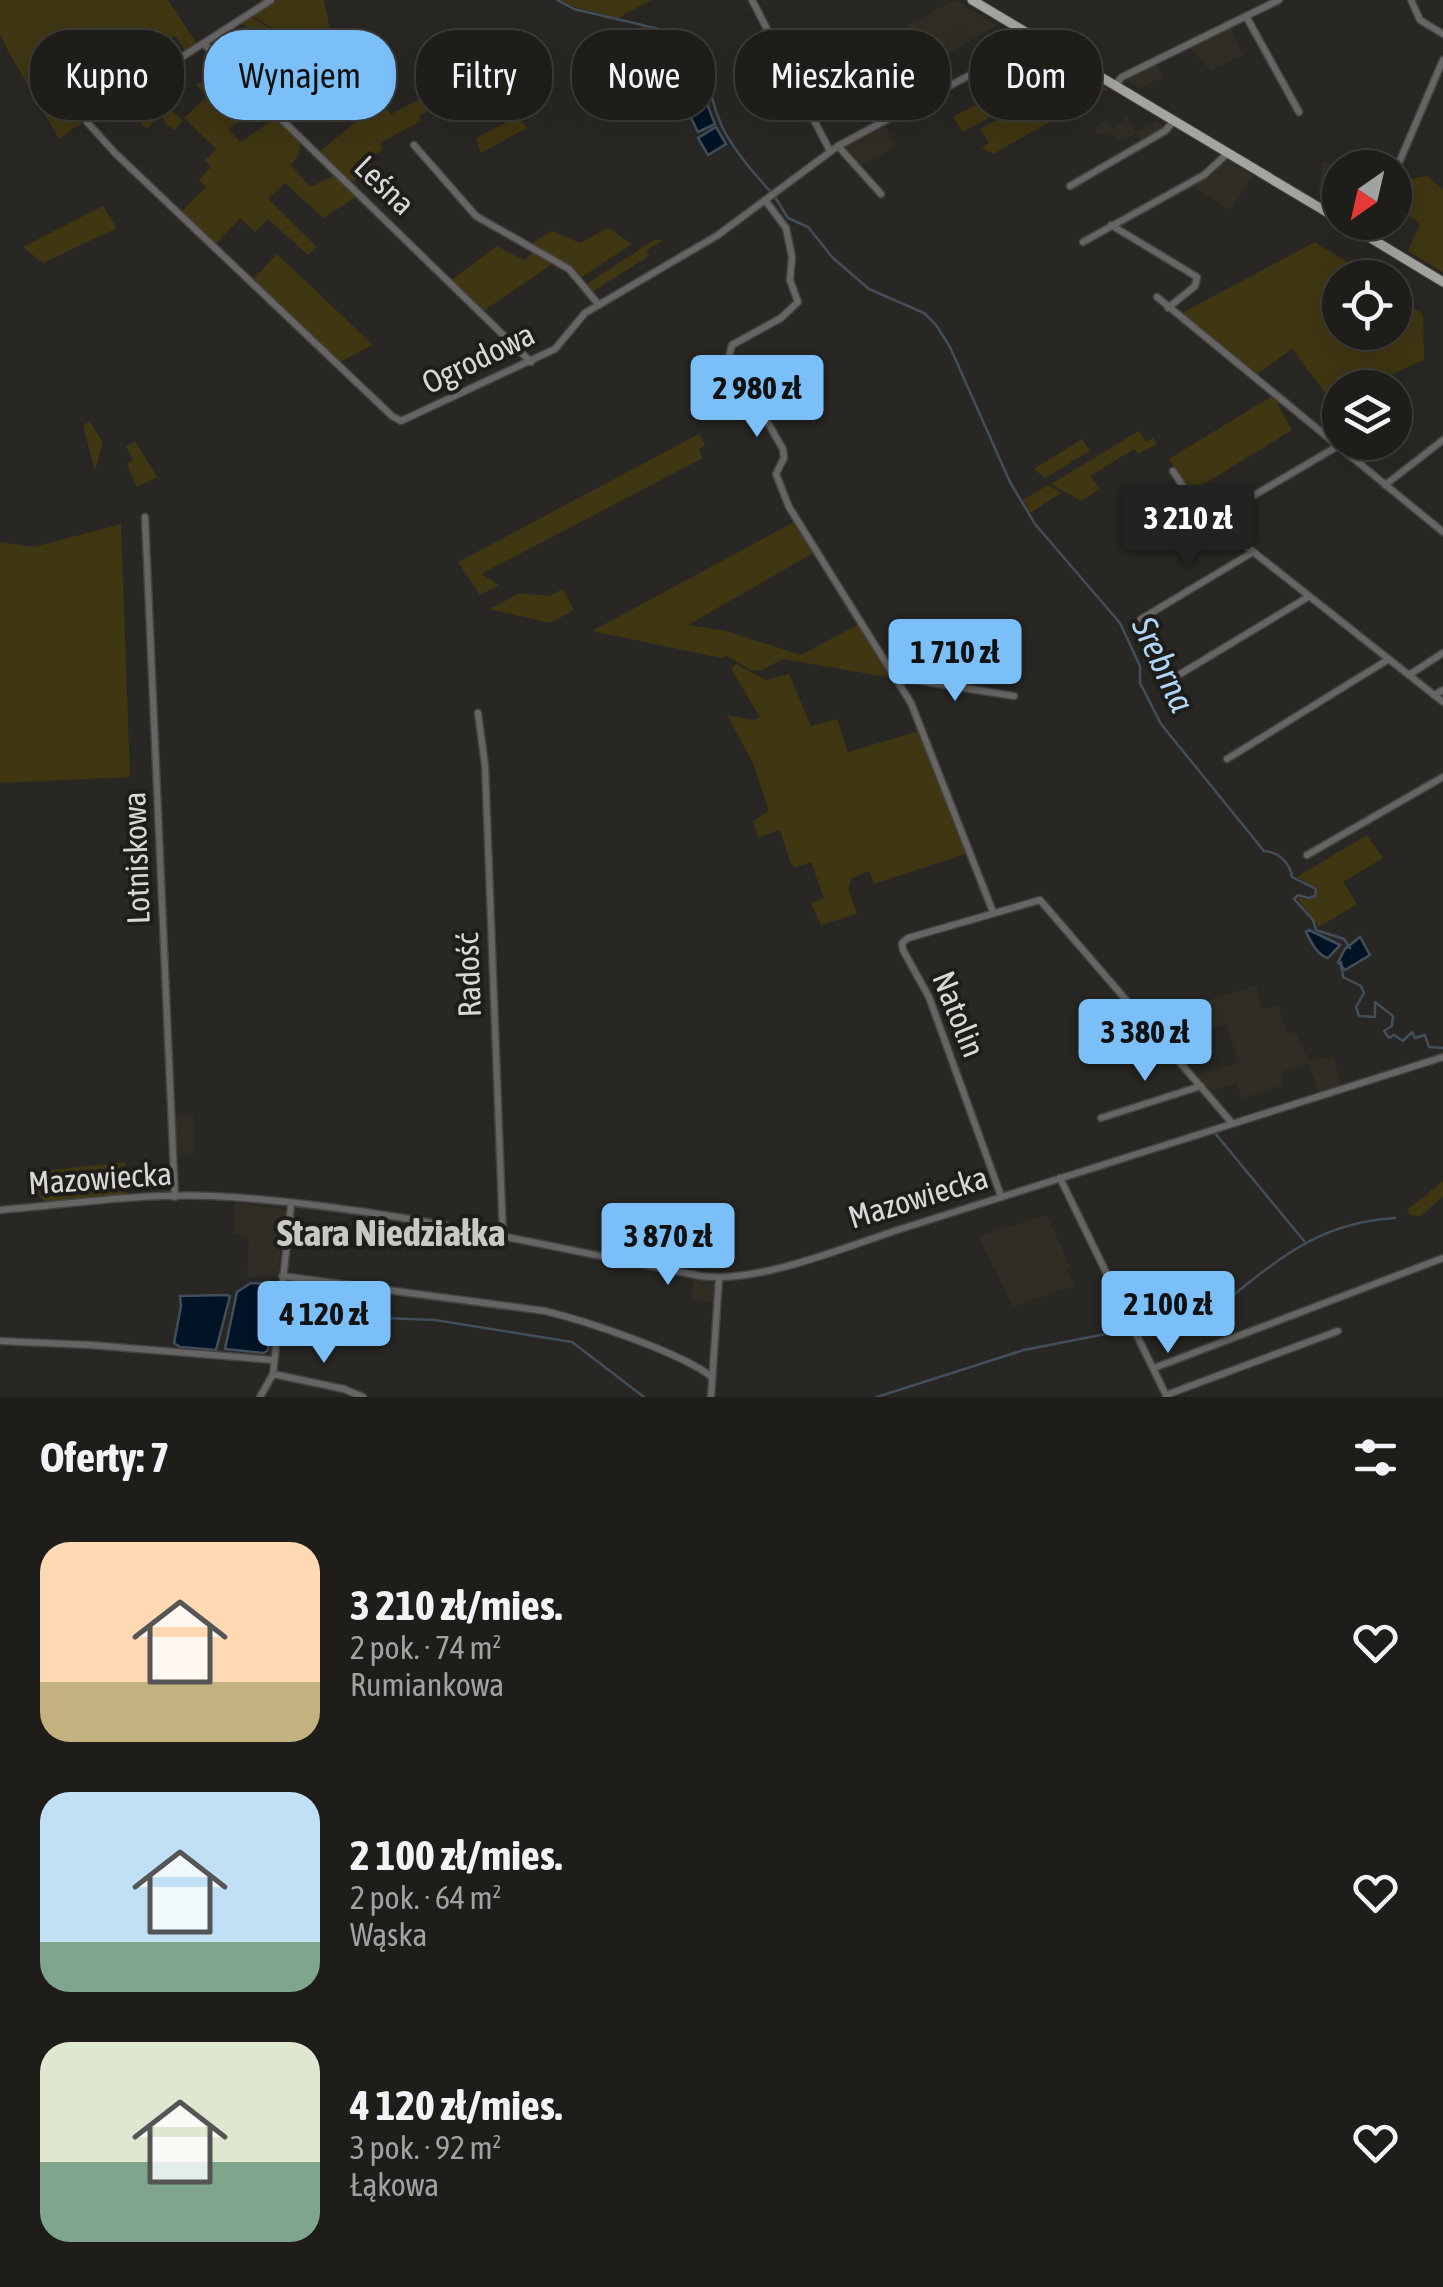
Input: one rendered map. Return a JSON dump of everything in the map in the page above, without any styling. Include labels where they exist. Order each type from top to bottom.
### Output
[{"type":"main road","points":[[972,0],[1022,30]]},
{"type":"main road","points":[[1102,77],[1322,209]]},
{"type":"main road","points":[[1373,240],[1443,282]]},
{"type":"street","points":[[225,30],[271,0]]},
{"type":"street","points":[[752,0],[834,148],[881,194]]},
{"type":"street","points":[[1115,85],[1122,77],[1279,0]]},
{"type":"street","points":[[1411,0],[1420,20],[1443,34]]},
{"type":"street","points":[[1246,16],[1299,112]]},
{"type":"street","name":"Ogrodowa","points":[[204,44],[86,118],[115,153],[397,420],[414,417],[557,348],[577,320],[718,235],[834,148],[887,120]]},
{"type":"street","points":[[1404,150],[1443,60]]},
{"type":"street","name":"Leśna","points":[[282,120],[530,362]]},
{"type":"street","points":[[1070,186],[1165,131],[1174,121]]},
{"type":"street","points":[[414,145],[476,216],[569,268],[600,305]]},
{"type":"street","points":[[1084,242],[1204,175],[1228,153]]},
{"type":"street","points":[[765,200],[787,230],[792,257],[790,280],[798,302],[781,318],[732,345],[729,356],[783,449],[784,458],[776,474],[786,501],[916,714],[993,912],[1034,900],[1046,903],[1232,1124]]},
{"type":"street","points":[[1111,225],[1197,277],[1196,286],[1168,308]]},
{"type":"street","points":[[1158,298],[1322,433]]},
{"type":"street","points":[[1385,486],[1443,440]]},
{"type":"street","points":[[1173,471],[1207,524],[1322,455]]},
{"type":"street","points":[[1354,460],[1443,532]]},
{"type":"street","name":"Lotniskowa","points":[[145,517],[175,1197]]},
{"type":"street","points":[[1213,520],[1443,702]]},
{"type":"street","points":[[1142,619],[1254,552]]},
{"type":"street","points":[[1167,682],[1310,596]]},
{"type":"street","points":[[1409,675],[1443,652]]},
{"type":"street","points":[[1228,759],[1389,660]]},
{"type":"street","points":[[895,677],[1014,696]]},
{"type":"street","points":[[1434,695],[1443,690]]},
{"type":"street","name":"Radość","points":[[478,713],[485,765],[503,1235]]},
{"type":"street","points":[[1307,856],[1443,777]]},
{"type":"street","name":"Natolin","points":[[993,912],[908,938],[901,946],[929,997],[1001,1197]]},
{"type":"street","name":"Mazowiecka","points":[[0,1210],[215,1196],[423,1220],[720,1278],[768,1270],[1443,1056]]},
{"type":"street","points":[[1101,1118],[1201,1086]]},
{"type":"street","points":[[1060,1178],[1166,1396],[1338,1331]]},
{"type":"street","points":[[260,1397],[273,1374],[290,1205]]},
{"type":"street","points":[[1154,1368],[1443,1258]]},
{"type":"street","points":[[282,1276],[545,1311],[578,1319],[674,1357],[712,1377]]},
{"type":"street","points":[[711,1397],[720,1278]]},
{"type":"street","points":[[0,1341],[90,1344],[274,1360]]},
{"type":"street","points":[[273,1374],[363,1397]]},
{"type":"shaded area","points":[[0,0],[168,0],[198,45],[186,52],[184,30],[30,30],[30,89],[0,34]]},
{"type":"shaded area","points":[[277,0],[324,0],[330,30],[276,30],[252,16]]},
{"type":"shaded area","points":[[560,0],[651,0],[618,18]]},
{"type":"shaded area","points":[[955,0],[997,25],[989,30],[970,30],[970,41],[950,53],[950,30],[900,30]]},
{"type":"shaded area","points":[[249,16],[272,30],[249,30],[242,22]]},
{"type":"shaded area","points":[[1230,27],[1243,55],[1211,71],[1191,49]]},
{"type":"shaded area","points":[[1156,63],[1163,77],[1139,88],[1124,79]]},
{"type":"shaded area","points":[[204,99],[204,120],[242,120],[228,129],[241,142],[273,120],[280,120],[301,140],[299,154],[291,165],[310,187],[336,175],[358,196],[323,218],[285,183],[268,199],[317,247],[308,255],[268,219],[255,232],[240,218],[216,244],[182,211],[206,187],[199,180],[211,167],[205,160],[216,149],[184,118]]},
{"type":"shaded area","points":[[416,101],[416,120],[421,121],[380,143],[383,150],[369,158],[375,170],[349,183],[318,153],[353,124],[361,120],[396,120],[396,111]]},
{"type":"shaded area","points":[[970,108],[970,120],[985,120],[963,132],[953,117]]},
{"type":"shaded area","points":[[1124,112],[1136,132],[1156,121],[1166,128],[1141,142],[1136,133],[1118,142],[1107,133],[1096,136],[1095,126],[1106,120],[1112,128],[1125,120]]},
{"type":"shaded area","points":[[48,120],[86,120],[59,139]]},
{"type":"shaded area","points":[[137,120],[157,120],[147,129]]},
{"type":"shaded area","points":[[164,120],[183,121],[174,130]]},
{"type":"shaded area","points":[[510,120],[519,120],[527,128],[481,153],[476,138]]},
{"type":"shaded area","points":[[996,120],[1053,120],[993,154],[982,148],[989,143],[980,129]]},
{"type":"shaded area","points":[[885,125],[896,147],[859,166],[844,147]]},
{"type":"shaded area","points":[[1228,160],[1252,175],[1231,210],[1190,185]]},
{"type":"shaded area","points":[[1428,176],[1443,190],[1443,272],[1408,251],[1420,223],[1412,218],[1412,178]]},
{"type":"shaded area","points":[[103,206],[117,228],[43,263],[23,247]]},
{"type":"shaded area","points":[[608,228],[632,244],[582,277],[529,245],[552,231],[580,243]]},
{"type":"shaded area","points":[[654,240],[663,240],[646,251],[649,256],[592,292],[587,284]]},
{"type":"shaded area","points":[[1315,242],[1344,260],[1322,260],[1322,350],[1412,350],[1412,308],[1423,314],[1424,360],[1402,370],[1322,370],[1322,389],[1292,349],[1256,375],[1180,314]]},
{"type":"shaded area","points":[[497,246],[524,260],[534,252],[555,262],[482,312],[450,281]]},
{"type":"shaded area","points":[[277,254],[373,345],[340,362],[253,279]]},
{"type":"shaded area","points":[[1272,396],[1280,401],[1278,405],[1292,430],[1188,494],[1169,459]]},
{"type":"shaded area","points":[[89,421],[103,442],[95,471],[83,426]]},
{"type":"shaded area","points":[[1139,431],[1146,442],[1153,438],[1157,444],[1138,454],[1134,449],[1090,476],[1100,489],[1081,501],[1051,484]]},
{"type":"shaded area","points":[[699,434],[705,445],[699,449],[703,458],[481,574],[499,585],[480,595],[458,562]]},
{"type":"shaded area","points":[[1082,439],[1090,451],[1045,478],[1034,469]]},
{"type":"shaded area","points":[[135,441],[157,477],[137,487],[127,464],[133,459],[126,447]]},
{"type":"shaded area","points":[[1048,485],[1061,493],[1030,513],[1023,500]]},
{"type":"shaded area","points":[[796,521],[815,552],[688,625],[726,631],[801,655],[859,624],[892,678],[783,659],[760,671],[751,670],[727,656],[721,658],[592,631]]},
{"type":"shaded area","points":[[121,524],[130,777],[0,783],[0,542],[34,547]]},
{"type":"shaded area","points":[[563,589],[574,610],[550,623],[489,609],[520,593],[549,596]]},
{"type":"shaded area","points":[[736,664],[766,680],[789,674],[811,726],[837,719],[848,752],[920,731],[968,853],[874,884],[869,871],[852,878],[848,888],[857,914],[821,925],[811,903],[824,898],[811,862],[796,867],[791,864],[780,830],[758,837],[753,821],[769,811],[753,763],[727,715],[754,720],[760,717],[731,669]]},
{"type":"shaded area","points":[[1367,835],[1383,858],[1343,882],[1357,904],[1319,927],[1296,897],[1309,900],[1318,889],[1297,877]]},
{"type":"shaded area","points":[[1256,985],[1262,1010],[1278,1006],[1287,1034],[1296,1032],[1309,1061],[1334,1056],[1341,1085],[1319,1092],[1308,1063],[1285,1070],[1283,1085],[1243,1098],[1236,1083],[1212,1091],[1197,1076],[1239,1062],[1226,1023],[1169,1042],[1150,1019]]},
{"type":"shaded area","points":[[193,1115],[194,1153],[175,1154],[174,1117]]},
{"type":"shaded area","points":[[125,1162],[128,1196],[46,1203],[26,1182],[51,1181],[51,1170]]},
{"type":"shaded area","points":[[1443,1181],[1443,1197],[1420,1216],[1410,1215],[1407,1210]]},
{"type":"shaded area","points":[[235,1202],[286,1210],[277,1276],[247,1277],[249,1236],[233,1234]]},
{"type":"shaded area","points":[[1047,1215],[1075,1286],[1013,1307],[978,1236]]},
{"type":"shaded area","points":[[693,1279],[717,1284],[716,1303],[691,1301]]},
{"type":"water","points":[[692,120],[713,120],[715,124],[698,132]]},
{"type":"water","points":[[716,127],[726,144],[708,155],[698,138]]},
{"type":"water","points":[[1306,932],[1340,945],[1328,958],[1312,944]]},
{"type":"water","points":[[1360,937],[1370,955],[1345,970],[1338,962],[1345,949]]},
{"type":"water","points":[[251,1283],[269,1284],[273,1288],[268,1350],[264,1353],[225,1349],[237,1292]]},
{"type":"water","points":[[180,1296],[230,1296],[216,1350],[174,1343]]},
{"type":"waterway","points":[[557,0],[574,9],[689,36],[710,49],[711,91],[722,127],[743,160],[771,192]]},
{"type":"waterway","name":"Srebrna","points":[[775,197],[788,218],[808,227],[833,258],[869,289],[924,313],[936,325],[950,347],[1010,482],[1035,524],[1120,623],[1140,666],[1140,683],[1161,724],[1264,851],[1279,856],[1292,877],[1316,889],[1315,896],[1298,895],[1294,899],[1313,920],[1316,930],[1344,939],[1350,948]]},
{"type":"waterway","name":"Srebrna","points":[[1341,962],[1343,977],[1361,986],[1364,993],[1356,1007],[1359,1016],[1375,1017],[1375,1002],[1393,1016],[1392,1026],[1384,1031],[1389,1038],[1394,1035],[1403,1041],[1412,1032],[1415,1038],[1425,1035],[1429,1047],[1443,1048]]},
{"type":"waterway","points":[[1215,1133],[1304,1241]]},
{"type":"waterway","points":[[877,1397],[1024,1350],[1202,1315],[1317,1237],[1341,1228],[1395,1218]]},
{"type":"waterway","points":[[283,1321],[358,1317],[435,1320],[572,1342],[644,1397]]},
{"type":"district","name":"Stara Niedziałka","points":[[391,1232]]}]
